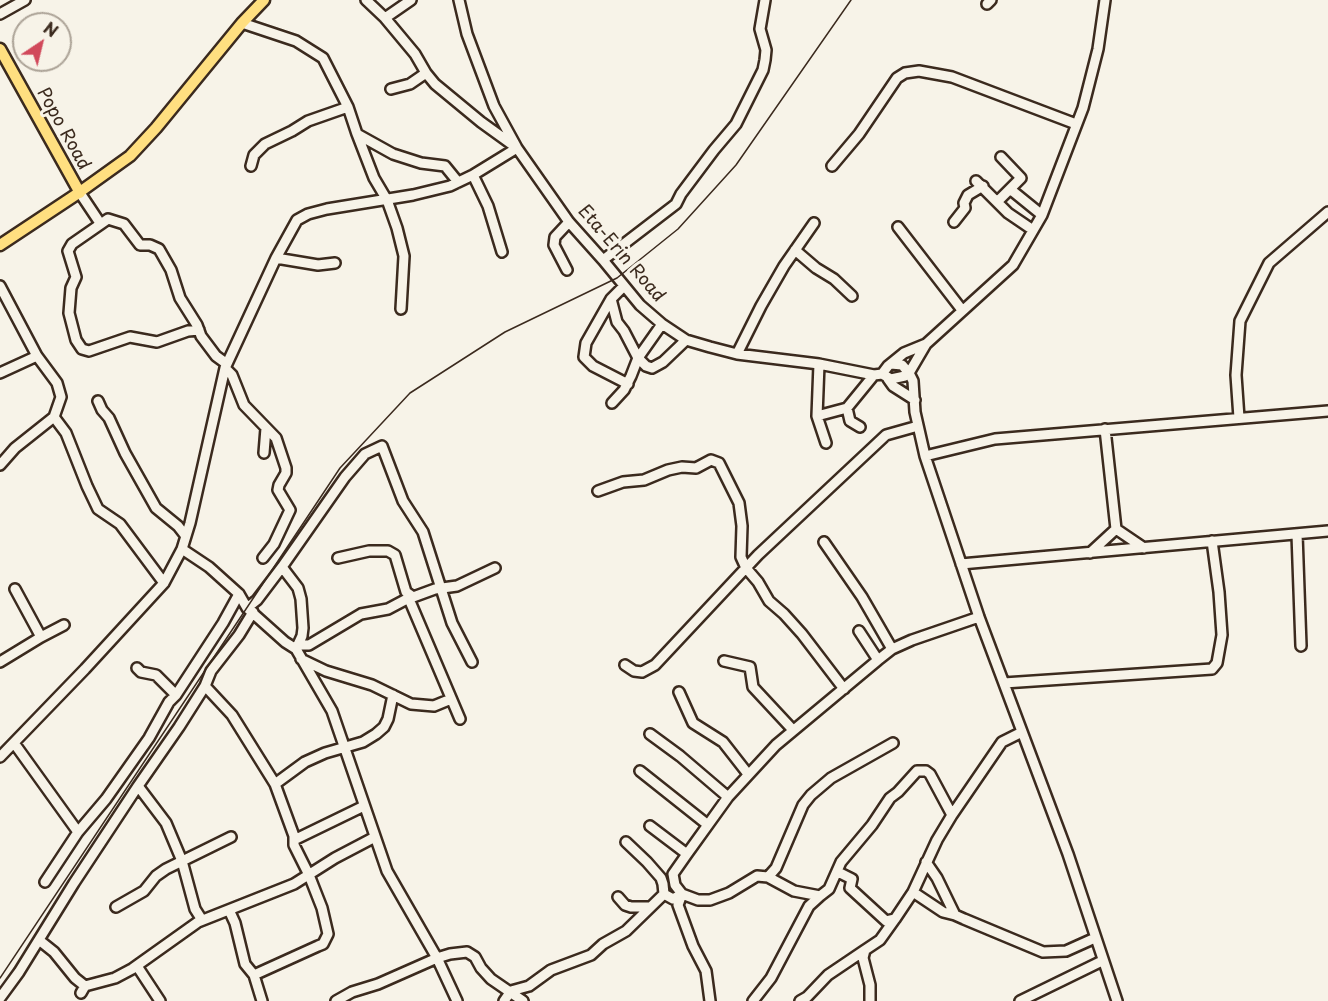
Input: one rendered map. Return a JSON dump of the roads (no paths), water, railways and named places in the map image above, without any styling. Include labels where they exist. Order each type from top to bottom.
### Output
[{"type":"main road","points":[[0,245],[136,150],[256,0]]},
{"type":"main road","points":[[238,24],[264,0]]},
{"type":"main road","name":"Popo Road","points":[[0,49],[78,190]]},
{"type":"main road","points":[[0,238],[78,190]]},
{"type":"street","points":[[0,14],[25,0]]},
{"type":"street","points":[[1,753],[14,743],[164,583],[182,549],[202,476],[226,366],[276,258],[297,220],[308,214],[387,200],[454,184],[517,148],[435,84],[385,18],[366,0]]},
{"type":"street","points":[[385,18],[411,0]]},
{"type":"street","name":"Eta-Erin Road","points":[[459,0],[467,34],[494,106],[517,148],[569,222],[640,305],[686,340],[737,354],[819,364],[881,376]]},
{"type":"street","points":[[603,260],[676,204],[707,159],[736,124],[763,70],[766,50],[760,29],[765,0]]},
{"type":"street","points":[[881,376],[905,376],[909,373],[926,344],[1013,265],[1042,215],[1083,108],[1098,49],[1105,0]]},
{"type":"street","points":[[238,24],[296,41],[323,58],[348,107],[374,178],[387,200],[398,228],[404,256],[401,309]]},
{"type":"street","points":[[832,166],[859,134],[897,78],[905,73],[919,71],[952,77],[1076,124]]},
{"type":"street","points":[[391,88],[410,84],[426,73]]},
{"type":"street","points":[[251,166],[254,155],[265,144],[308,121],[348,107]]},
{"type":"street","points":[[357,134],[393,154],[421,163],[445,166],[454,184]]},
{"type":"street","points":[[998,201],[1021,178],[1001,157]]},
{"type":"street","points":[[473,175],[488,206],[502,252]]},
{"type":"street","points":[[954,222],[965,208],[965,199],[979,183],[1008,213],[1033,230]]},
{"type":"street","points":[[1010,189],[1042,215]]},
{"type":"street","points":[[78,190],[100,223]]},
{"type":"street","points":[[1239,418],[1236,375],[1240,321],[1269,263],[1328,212]]},
{"type":"street","points":[[199,330],[188,331],[157,342],[145,341],[136,336],[85,351],[78,346],[69,313],[71,288],[76,277],[68,251],[72,244],[108,219],[123,224],[140,245],[150,245],[159,249],[171,270],[180,298],[216,356],[232,375],[244,405],[276,438],[286,468],[278,490],[290,510],[274,544],[263,558]]},
{"type":"street","points":[[567,270],[554,245],[555,237],[569,222]]},
{"type":"street","points":[[737,354],[761,306],[814,223]]},
{"type":"street","points":[[898,227],[962,310]]},
{"type":"street","points":[[795,250],[816,268],[834,279],[852,296]]},
{"type":"street","points":[[276,258],[318,265],[335,263]]},
{"type":"street","points":[[0,286],[37,356],[57,382],[61,397],[54,417],[15,448],[0,465]]},
{"type":"street","points":[[624,286],[611,299],[586,343],[584,357],[593,366],[628,384]]},
{"type":"street","points":[[611,299],[617,322],[638,358],[646,366],[652,368],[657,366],[679,349],[686,340]]},
{"type":"street","points":[[612,403],[628,384],[638,358],[662,324]]},
{"type":"street","points":[[817,416],[847,408],[904,353],[926,344]]},
{"type":"street","points":[[0,373],[37,356]]},
{"type":"street","points":[[819,364],[817,416],[826,443]]},
{"type":"street","points":[[891,364],[902,365],[914,381],[915,412],[925,456],[979,617],[1068,854],[1117,1001]]},
{"type":"street","points":[[881,376],[915,400]]},
{"type":"street","points":[[98,401],[156,508],[178,526],[185,535]]},
{"type":"street","points":[[847,408],[850,421],[860,427]]},
{"type":"street","points":[[925,456],[995,438],[1328,411]]},
{"type":"street","points":[[54,417],[66,433],[98,509],[120,524],[164,583]]},
{"type":"street","points":[[625,665],[642,672],[655,665],[746,568],[886,435],[918,426]]},
{"type":"street","points":[[264,453],[266,428]]},
{"type":"street","points":[[1105,429],[1116,529],[1144,548]]},
{"type":"street","points":[[0,998],[179,727],[205,686],[211,671],[239,635],[250,610],[345,477],[365,454],[382,446],[403,501],[423,531],[452,623],[472,662]]},
{"type":"street","points":[[598,491],[623,482],[644,480],[682,466],[696,468],[711,460],[719,463],[739,503],[742,526],[741,557],[746,568],[758,582],[769,601],[802,634],[844,689]]},
{"type":"street","points":[[1090,553],[1116,529]]},
{"type":"street","points":[[961,564],[1328,531]]},
{"type":"street","points":[[1298,534],[1300,646]]},
{"type":"street","points":[[1004,683],[1212,669],[1217,663],[1222,636],[1212,541]]},
{"type":"street","points":[[824,542],[862,597],[892,649]]},
{"type":"street","points":[[182,549],[209,567],[239,594],[250,610],[285,642],[297,647],[309,645],[361,614],[388,609],[411,598],[457,586],[495,568]]},
{"type":"street","points":[[338,558],[369,551],[388,551],[394,555],[406,592],[411,598],[460,719]]},
{"type":"street","points":[[282,567],[298,588],[301,599],[303,636],[297,647],[301,659],[332,711],[387,871],[437,958],[457,1001]]},
{"type":"street","points":[[15,589],[40,637]]},
{"type":"street","points":[[45,882],[78,832],[106,799],[149,738],[169,702],[176,695],[223,623],[239,594]]},
{"type":"street","points":[[820,896],[794,891],[768,877],[757,876],[729,893],[710,900],[698,900],[682,894],[675,885],[673,874],[728,797],[793,730],[892,649],[979,617]]},
{"type":"street","points":[[0,662],[64,625]]},
{"type":"street","points":[[859,631],[878,660]]},
{"type":"street","points":[[301,659],[326,671],[372,685],[411,704],[434,706],[451,699]]},
{"type":"street","points":[[724,661],[750,667],[753,687],[793,730]]},
{"type":"street","points":[[137,668],[141,672],[156,675],[176,695]]},
{"type":"street","points":[[205,686],[232,715],[275,784],[294,845],[322,908],[328,934],[322,944],[254,975]]},
{"type":"street","points":[[679,692],[693,723],[723,742],[748,774]]},
{"type":"street","points":[[275,784],[305,762],[345,746],[363,742],[384,727],[393,695]]},
{"type":"street","points":[[800,1001],[807,997],[828,975],[880,940],[913,891],[952,815],[1002,742],[1022,732]]},
{"type":"street","points":[[650,734],[681,756],[728,797]]},
{"type":"street","points":[[14,743],[78,832]]},
{"type":"street","points":[[768,877],[776,868],[803,805],[811,795],[831,778],[893,743]]},
{"type":"street","points":[[640,771],[708,825]]},
{"type":"street","points":[[756,999],[771,978],[809,906],[829,889],[841,862],[872,825],[890,798],[917,771],[926,771],[930,774],[952,815]]},
{"type":"street","points":[[138,786],[166,823],[182,861],[195,909],[202,920]]},
{"type":"street","points":[[294,840],[364,806]]},
{"type":"street","points":[[650,826],[687,854]]},
{"type":"street","points":[[116,906],[144,891],[166,869],[231,837]]},
{"type":"street","points":[[39,940],[54,952],[75,978],[83,993],[137,966],[202,920],[294,884],[334,858],[375,837]]},
{"type":"street","points":[[626,842],[661,878],[664,894]]},
{"type":"street","points":[[926,862],[955,915]]},
{"type":"street","points":[[838,872],[852,879],[850,888],[886,921],[896,919]]},
{"type":"street","points":[[913,891],[943,912],[1043,952],[1066,951],[1095,938]]},
{"type":"street","points":[[664,894],[672,898],[682,894]]},
{"type":"street","points":[[504,1001],[511,992],[529,986],[550,970],[591,955],[603,944],[626,931],[664,894]]},
{"type":"street","points":[[682,894],[678,906],[693,946],[706,971],[710,1001]]},
{"type":"street","points":[[618,897],[631,907],[649,907]]},
{"type":"street","points":[[631,907],[638,920]]},
{"type":"street","points":[[229,910],[236,923],[245,964],[254,975],[262,1001]]},
{"type":"street","points":[[864,950],[863,958],[870,985],[870,1001]]},
{"type":"street","points":[[336,1001],[356,996],[437,958],[459,952],[471,953],[485,973],[523,1001]]},
{"type":"street","points":[[1020,1001],[1102,961]]},
{"type":"street","points":[[137,966],[160,1001]]},
{"type":"railway","points":[[0,978],[340,468],[410,393],[505,332],[617,278],[678,229],[736,165],[851,0]]}]
